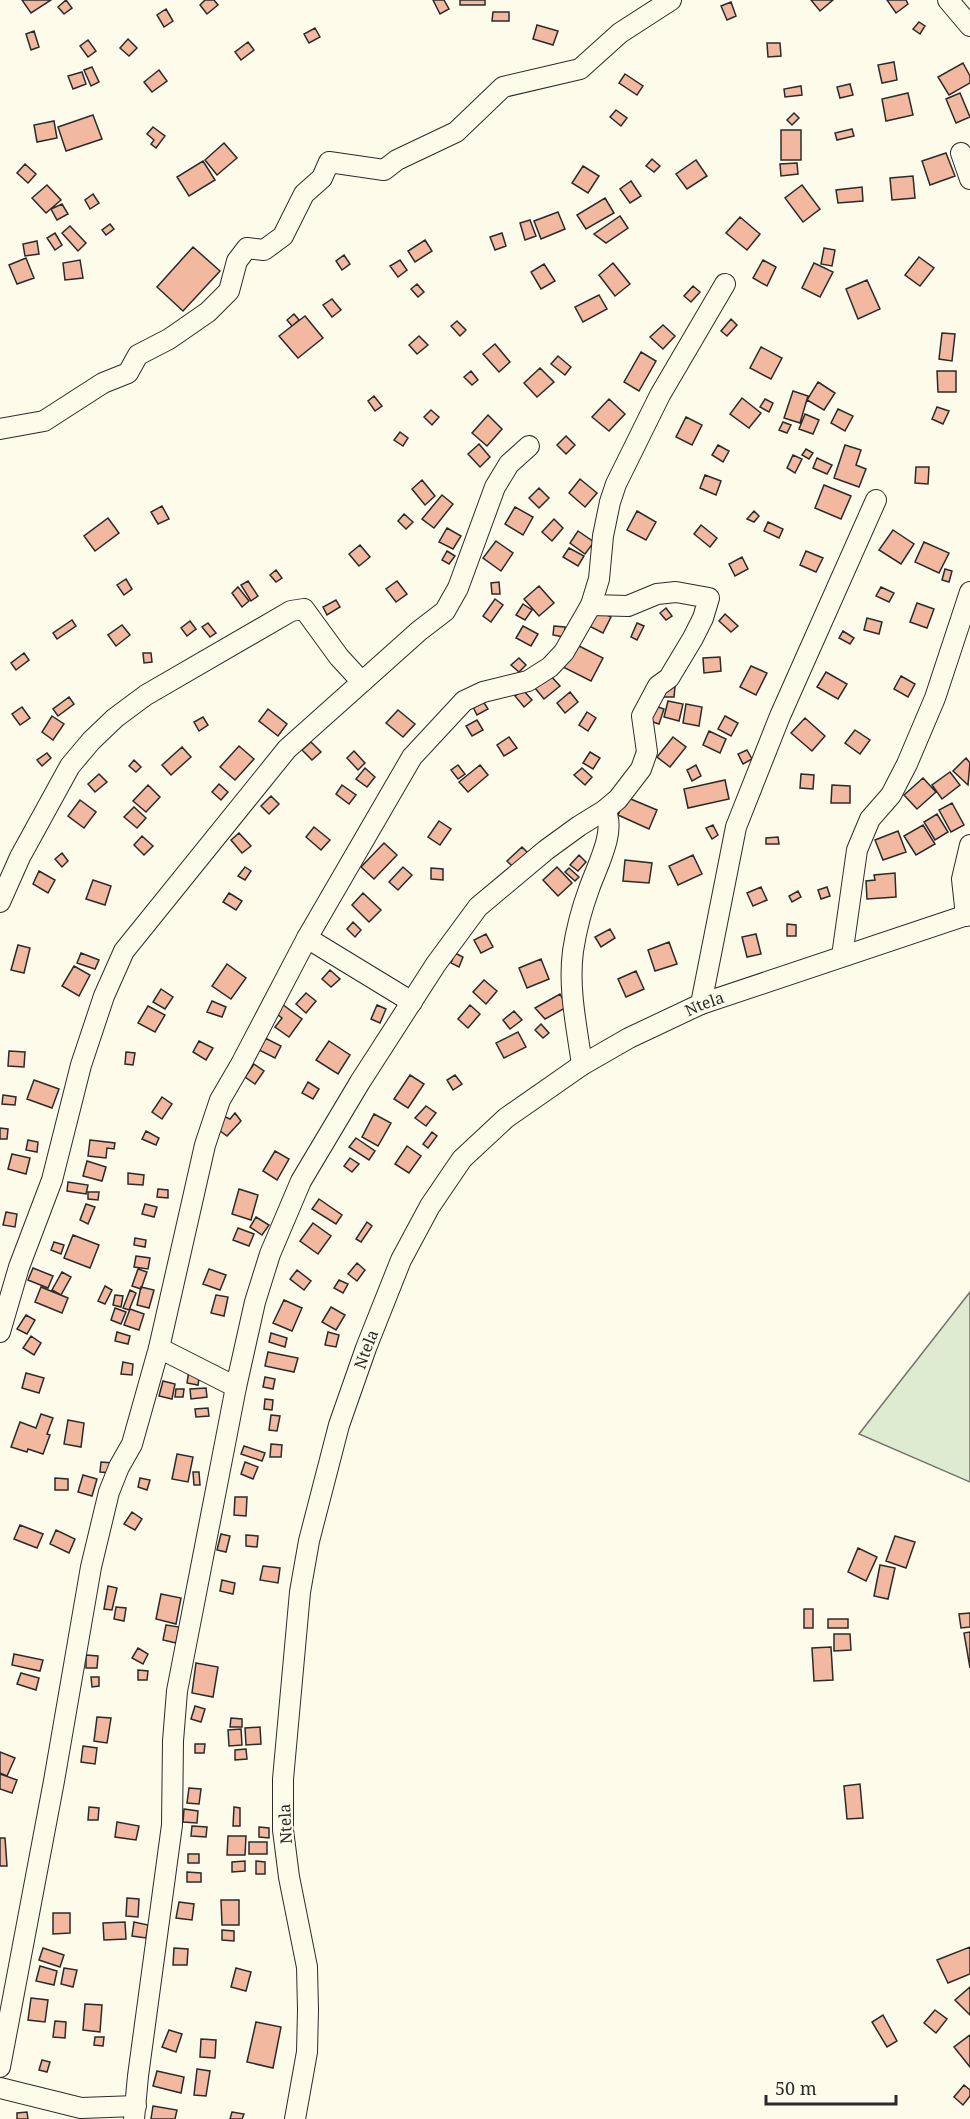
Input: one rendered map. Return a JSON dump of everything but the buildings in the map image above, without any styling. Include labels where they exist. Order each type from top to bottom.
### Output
[{"type":"street","points":[[0,429],[44,421],[103,383],[128,373],[138,355],[169,339],[208,312],[229,291],[237,261],[248,248],[264,250],[283,236],[304,194],[322,178],[328,162],[384,170],[397,160],[456,132],[503,87],[580,69],[620,33],[670,0]]},
{"type":"street","points":[[948,0],[970,26]]},
{"type":"street","points":[[961,153],[970,179]]},
{"type":"street","points":[[0,2067],[54,1781],[91,1567],[109,1492],[118,1467],[132,1444],[159,1348],[205,1145],[220,1100],[307,938],[412,757],[464,701],[483,692],[528,681],[550,667],[564,652],[591,604],[599,579],[603,536],[616,484],[660,395],[724,284]]},
{"type":"street","points":[[0,1332],[19,1267],[52,1180],[81,1065],[104,996],[124,951],[287,749],[419,631],[445,611],[458,588],[495,487],[509,464],[529,446]]},
{"type":"street","points":[[701,1004],[736,827],[780,717],[876,500]]},
{"type":"street","points":[[0,2088],[81,2108],[135,2113],[172,1825],[173,1741],[177,1691],[236,1387],[255,1302],[267,1264],[301,1181],[360,1082],[454,937],[478,907],[546,850],[618,799],[641,769],[647,752],[642,716],[658,686],[669,678],[693,638],[703,618],[709,598],[676,592],[657,594],[628,606],[591,604]]},
{"type":"street","points":[[842,956],[857,850],[870,819],[891,795],[907,764],[935,698],[970,592]]},
{"type":"street","points":[[0,902],[20,857],[70,766],[115,718],[146,695],[291,611],[304,609],[339,657],[362,682]]},
{"type":"street","points":[[582,1065],[572,988],[573,951],[589,889],[605,845],[609,824],[605,810]]},
{"type":"street","points":[[968,915],[962,879],[970,845]]},
{"type":"street","name":"Ntela","points":[[295,2119],[307,2052],[307,1967],[289,1877],[283,1830],[283,1779],[300,1592],[309,1541],[339,1425],[366,1348],[401,1260],[430,1206],[462,1160],[506,1118],[582,1065],[639,1033],[701,1004],[968,915]]},
{"type":"street","points":[[307,938],[412,1002]]},
{"type":"street","points":[[159,1348],[236,1387]]},
{"type":"green space","points":[[970,1292],[970,1482],[859,1434]]}]
